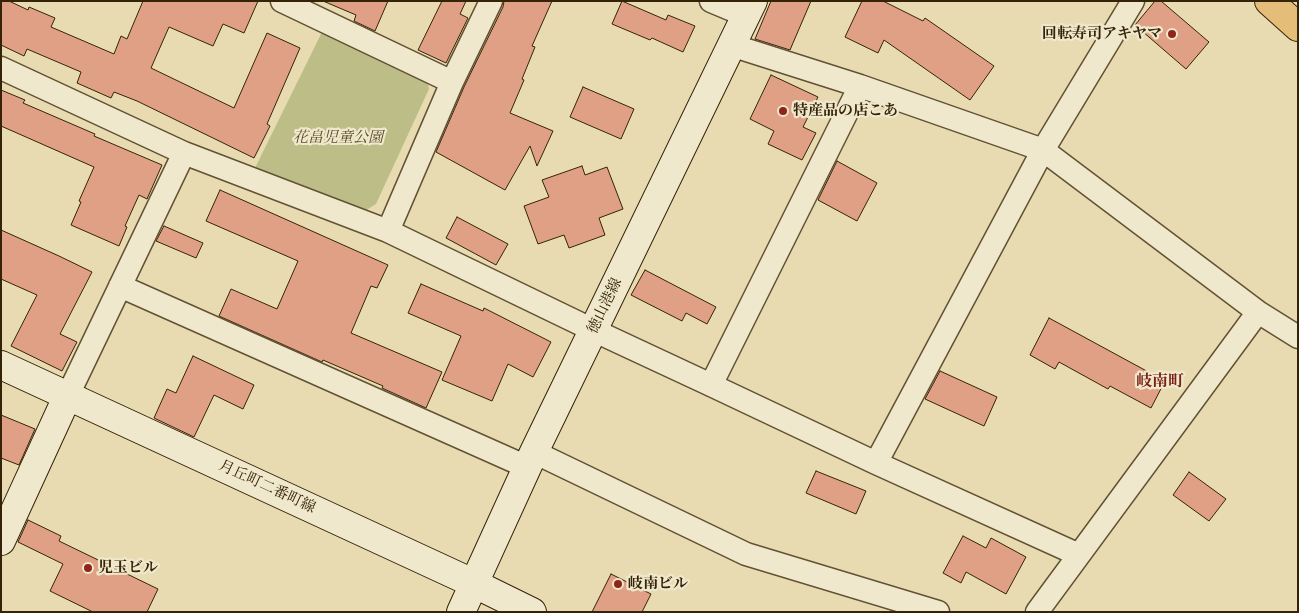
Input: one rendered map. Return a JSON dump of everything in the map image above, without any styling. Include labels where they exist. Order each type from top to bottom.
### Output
[{"type":"highway","points":[[1269,1],[1298,27]]},
{"type":"street","points":[[282,1],[452,82]]},
{"type":"street","points":[[388,231],[452,82],[491,1]]},
{"type":"street","points":[[711,1],[750,9]]},
{"type":"street","points":[[876,463],[1043,150],[1133,1]]},
{"type":"street","name":"徳山港線","points":[[461,612],[593,330],[750,9]]},
{"type":"street","points":[[731,45],[860,86],[1043,150],[1258,312],[1298,337]]},
{"type":"street","points":[[1,68],[184,153],[388,231],[593,330],[1079,556]]},
{"type":"street","points":[[711,384],[860,86]]},
{"type":"street","points":[[1,541],[68,395],[184,153]]},
{"type":"street","points":[[120,286],[531,460],[746,554],[938,612]]},
{"type":"street","points":[[1037,612],[1258,312]]},
{"type":"street","name":"月丘町二番町線","points":[[1,365],[532,612]]},
{"type":"green space","name":"花畠児童公園","points":[[322,32],[428,84],[429,89],[376,204],[363,212],[348,212],[255,168]]},
{"type":"building","points":[[1,1],[9,1],[28,10],[29,7],[55,18],[51,27],[114,54],[121,36],[127,39],[143,1],[258,1],[244,33],[223,24],[213,46],[169,27],[151,68],[234,108],[267,33],[300,48],[267,124],[270,126],[254,158],[137,101],[114,92],[111,98],[77,83],[81,72],[27,49],[24,56],[1,45]]},
{"type":"building","points":[[323,1],[388,1],[375,31],[354,21],[356,15]]},
{"type":"building","points":[[442,1],[466,1],[460,14],[468,18],[446,63],[418,50]]},
{"type":"building","points":[[504,1],[552,1],[532,46],[535,47],[510,113],[553,131],[537,166],[530,146],[505,190],[436,152],[464,87],[503,7]]},
{"type":"building","points":[[622,1],[666,20],[668,15],[695,26],[683,52],[652,38],[650,40],[612,24]]},
{"type":"building","points":[[771,1],[811,1],[790,50],[755,39]]},
{"type":"building","points":[[862,1],[883,1],[923,21],[925,18],[994,66],[970,100],[884,40],[878,53],[845,37]]},
{"type":"building","name":"回転寿司アキヤマ","points":[[1155,1],[1161,1],[1209,42],[1186,69],[1135,25]]},
{"type":"building","points":[[771,75],[818,97],[803,127],[816,133],[802,160],[768,144],[774,131],[750,119]]},
{"type":"building","points":[[583,87],[634,109],[621,139],[570,117]]},
{"type":"building","points":[[1,90],[25,100],[23,103],[162,165],[147,199],[139,195],[125,226],[127,227],[119,246],[71,225],[94,167],[1,126]]},
{"type":"building","points":[[837,161],[877,183],[857,221],[818,200]]},
{"type":"building","points":[[582,166],[585,175],[607,167],[623,209],[599,218],[605,235],[569,248],[564,235],[538,244],[524,206],[549,197],[542,180]]},
{"type":"building","points":[[220,190],[388,265],[377,288],[371,286],[351,333],[442,372],[426,408],[382,388],[383,386],[323,360],[322,362],[219,316],[231,289],[277,309],[298,261],[206,221]]},
{"type":"building","points":[[457,217],[508,244],[496,265],[446,238]]},
{"type":"building","points":[[164,226],[203,243],[196,258],[156,241]]},
{"type":"building","points":[[1,230],[92,272],[60,334],[77,342],[62,371],[11,346],[37,295],[1,279]]},
{"type":"building","points":[[645,270],[716,307],[707,324],[686,313],[682,321],[631,295]]},
{"type":"building","points":[[421,284],[483,311],[484,308],[551,342],[533,377],[508,364],[492,401],[442,380],[461,336],[408,313]]},
{"type":"building","points":[[1049,318],[1165,381],[1151,408],[1110,386],[1108,389],[1059,362],[1055,369],[1030,355]]},
{"type":"building","points":[[193,356],[254,385],[243,409],[214,395],[194,437],[154,418],[167,389],[176,393]]},
{"type":"building","points":[[940,371],[997,397],[984,426],[925,399]]},
{"type":"building","points":[[1,415],[35,429],[19,465],[1,458]]},
{"type":"building","points":[[816,471],[866,491],[856,514],[806,493]]},
{"type":"building","points":[[1189,472],[1226,499],[1209,521],[1173,495]]},
{"type":"building","name":"児玉ビル","points":[[28,520],[61,536],[59,541],[158,589],[147,612],[93,612],[50,591],[63,564],[18,542]]},
{"type":"building","points":[[963,536],[986,548],[991,538],[1026,557],[1006,594],[966,572],[961,583],[943,573]]},
{"type":"building","name":"岐南ビル","points":[[611,574],[651,594],[642,612],[592,612]]},
{"type":"place","name":"回転寿司アキヤマ","points":[[1172,34]]},
{"type":"place","name":"特産品の店こあ","points":[[783,111]]},
{"type":"place","name":"児玉ビル","points":[[88,568]]},
{"type":"place","name":"岐南ビル","points":[[618,584]]},
{"type":"district","name":"岐南町","points":[[1160,382]]}]
